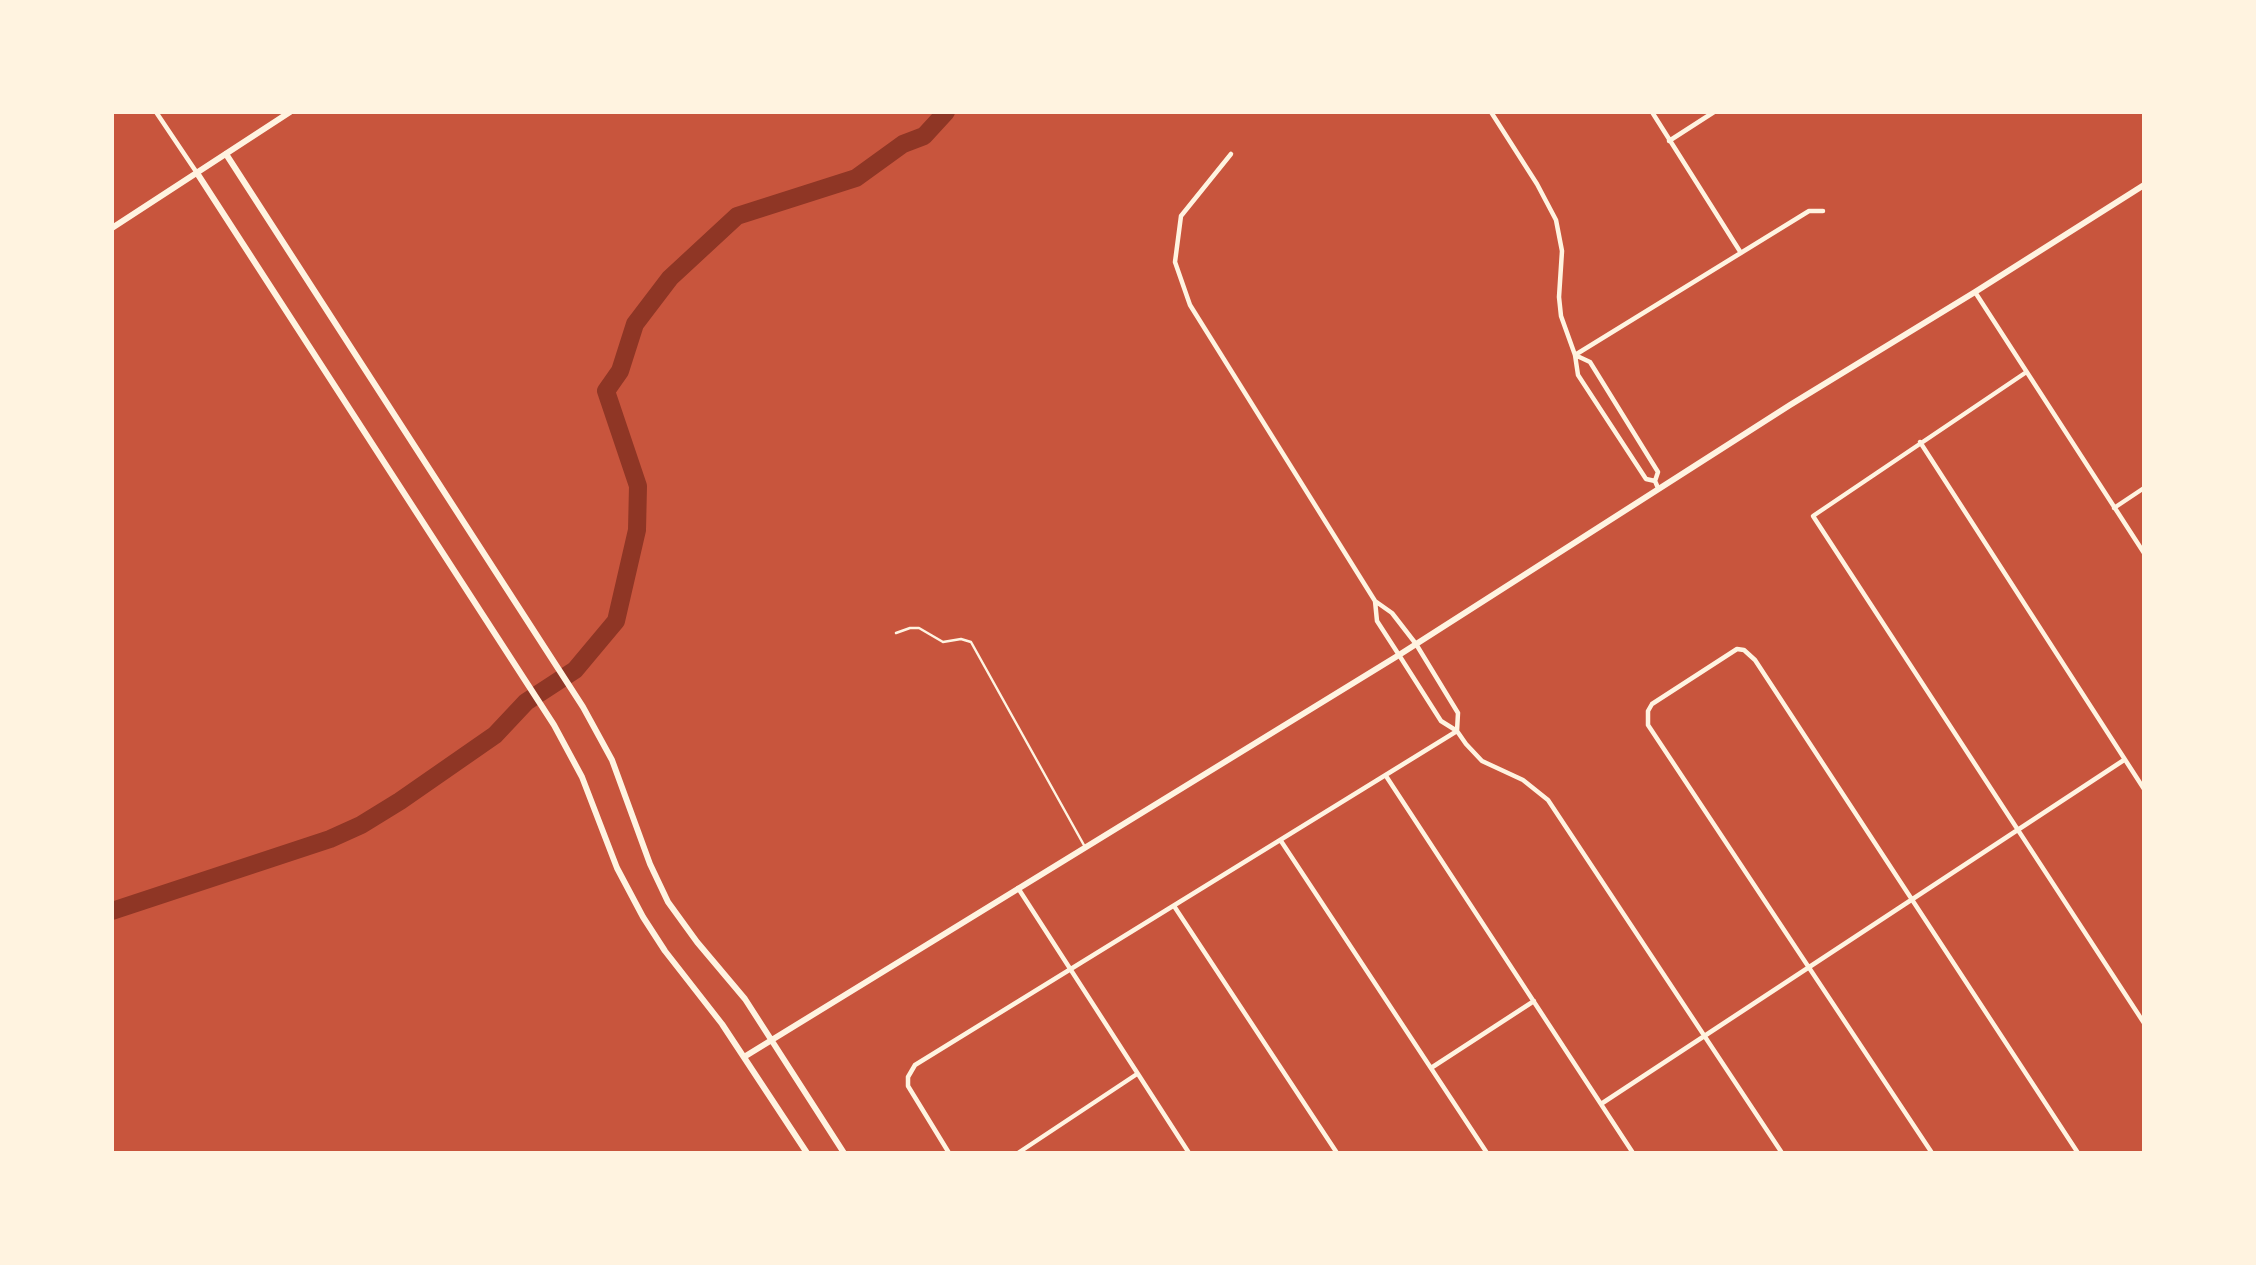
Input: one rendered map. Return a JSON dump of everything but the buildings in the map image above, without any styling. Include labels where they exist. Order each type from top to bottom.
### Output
[{"type":"street","points":[[156,112],[554,725],[582,778],[617,868],[643,917],[665,951],[722,1024],[807,1153]]},
{"type":"street","points":[[112,228],[290,112]]},
{"type":"street","points":[[1492,112],[1556,220],[1562,251],[1559,297],[1578,374],[1646,479],[1655,481]]},
{"type":"street","points":[[1651,112],[1741,253]]},
{"type":"street","points":[[1669,141],[1714,112]]},
{"type":"street","points":[[226,154],[583,707],[612,760],[650,864],[668,902],[697,942],[745,999],[844,1153]]},
{"type":"street","points":[[1231,154],[1181,216],[1175,262],[1190,305],[1375,601],[1392,613],[1416,644],[1458,713],[1457,731]]},
{"type":"street","points":[[744,1057],[1399,655],[1658,488],[2144,185]]},
{"type":"street","points":[[1575,355],[1809,211],[1823,211]]},
{"type":"street","points":[[1975,292],[2144,553]]},
{"type":"street","points":[[1575,355],[1590,362],[1658,472],[1655,481],[1658,488]]},
{"type":"street","points":[[2025,373],[1813,516],[2144,1023]]},
{"type":"street","points":[[1920,442],[2144,789]]},
{"type":"street","points":[[2114,508],[2144,488]]},
{"type":"street","points":[[1375,601],[1377,621],[1441,721],[1457,731],[1482,761],[1523,780],[1548,800],[1782,1153]]},
{"type":"street","points":[[1932,1153],[1648,725],[1648,711],[1658,699],[1729,652],[1744,650],[1755,660],[2078,1153]]},
{"type":"street","points":[[949,1153],[911,1092],[908,1077],[915,1065],[1457,731]]},
{"type":"street","points":[[1601,1104],[2124,760]]},
{"type":"street","points":[[1386,776],[1633,1153]]},
{"type":"street","points":[[1280,841],[1487,1153]]},
{"type":"street","points":[[1018,888],[1189,1153]]},
{"type":"street","points":[[1174,906],[1337,1153]]},
{"type":"street","points":[[1431,1068],[1534,1001]]},
{"type":"street","points":[[1018,1153],[1138,1074]]},
{"type":"lane","points":[[896,633],[919,628],[943,642],[961,639],[971,642],[1084,847]]},
{"type":"waterway","points":[[112,911],[330,839],[361,825],[495,735],[526,702],[575,670],[616,621],[637,530],[638,486],[606,391],[620,371],[635,324],[670,278],[737,216],[856,178],[903,144],[924,136],[946,112]]}]
